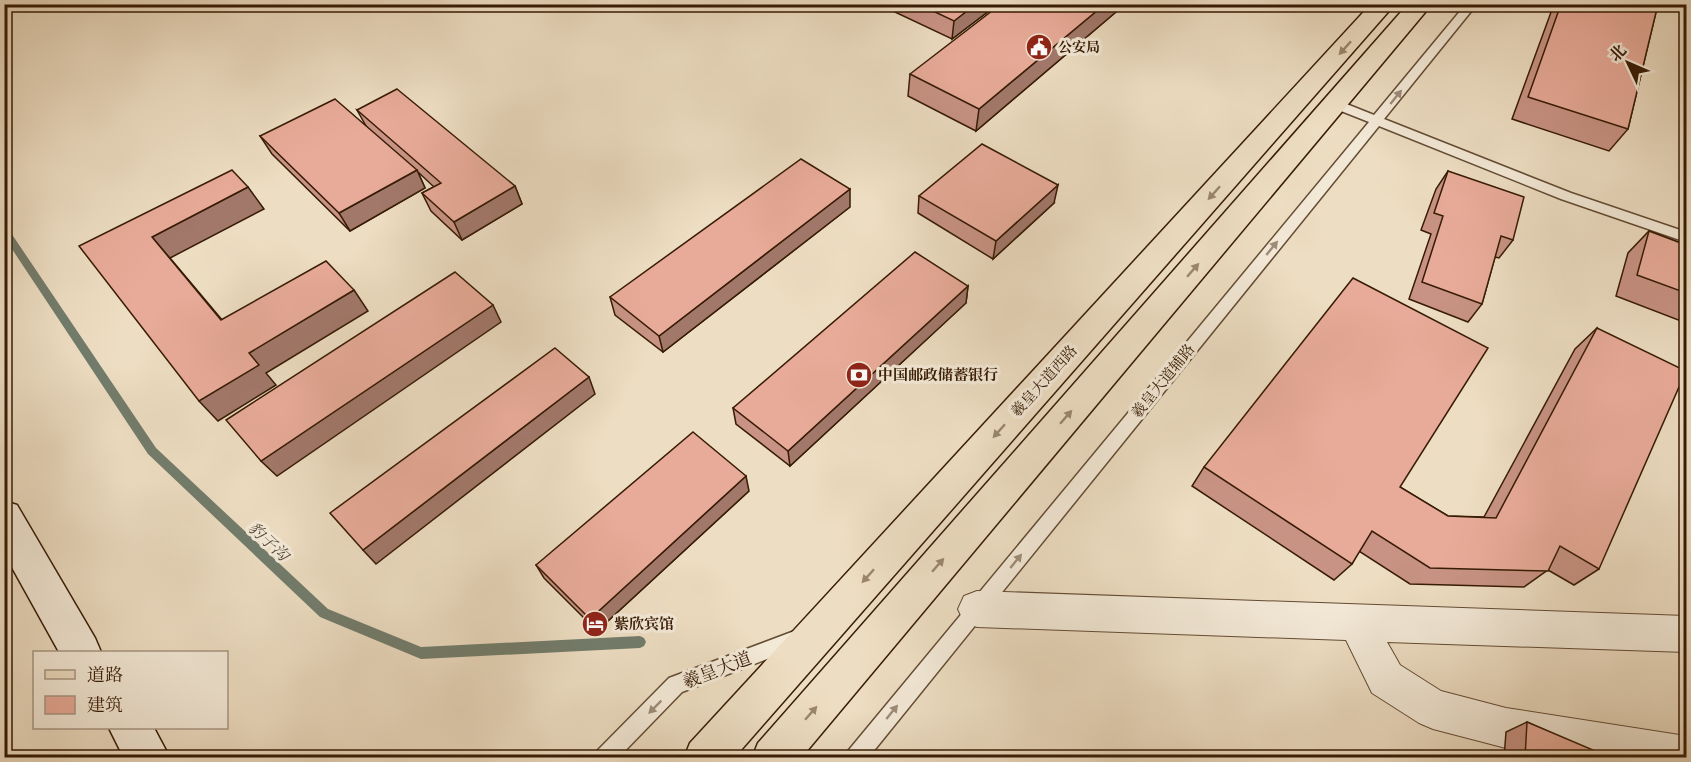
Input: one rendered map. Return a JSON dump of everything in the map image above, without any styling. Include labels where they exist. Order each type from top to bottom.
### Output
[{"type":"main road","name":"羲皇大道西路","points":[[705,758],[1384,4]]},
{"type":"main road","points":[[773,758],[1421,4]]},
{"type":"main road","points":[[4,517],[80,651]]},
{"type":"main road","points":[[131,729],[149,758]]},
{"type":"street","points":[[977,609],[1686,634]]},
{"type":"street","points":[[1357,622],[1386,679],[1433,709],[1506,729],[1686,756]]},
{"type":"lane","name":"羲皇大道辅路","points":[[855,758],[1472,4]]},
{"type":"lane","points":[[1335,104],[1566,196],[1686,237]]},
{"type":"lane","name":"羲皇大道","points":[[604,758],[676,685],[820,630]]},
{"type":"building","points":[[918,4],[976,4],[954,21]]},
{"type":"building","points":[[1001,4],[1105,4],[979,109],[910,74]]},
{"type":"building","points":[[1561,4],[1658,4],[1628,129],[1528,97]]},
{"type":"building","points":[[397,89],[515,186],[454,222],[422,193],[441,183],[357,110]]},
{"type":"building","points":[[335,99],[417,170],[339,213],[260,136]]},
{"type":"building","points":[[982,144],[1058,185],[996,241],[919,196]]},
{"type":"building","points":[[801,159],[850,189],[659,336],[610,297]]},
{"type":"building","points":[[232,170],[248,187],[152,237],[221,320],[326,261],[354,290],[249,353],[259,365],[199,401],[79,246]]},
{"type":"building","points":[[1448,171],[1524,197],[1513,240],[1501,236],[1482,304],[1422,282],[1443,216],[1434,213]]},
{"type":"building","points":[[1649,231],[1686,245],[1686,293],[1637,275]]},
{"type":"building","points":[[915,252],[968,286],[788,451],[733,408]]},
{"type":"building","points":[[455,272],[493,305],[261,461],[226,420]]},
{"type":"building","points":[[1353,278],[1488,348],[1400,487],[1448,516],[1496,518],[1597,328],[1686,371],[1599,569],[1560,546],[1548,571],[1430,568],[1372,531],[1352,564],[1204,467]]},
{"type":"building","points":[[555,348],[589,377],[363,550],[330,513]]},
{"type":"building","points":[[693,432],[746,476],[590,619],[536,565]]},
{"type":"building","points":[[1527,722],[1607,756],[1607,758],[1525,758]]},
{"type":"waterway","name":"豹子沟","points":[[4,229],[152,451],[324,613],[421,653],[640,642]]},
{"type":"place","name":"公安局","points":[[1039,47]]},
{"type":"place","name":"中国邮政储蓄银行","points":[[859,375]]},
{"type":"place","name":"紫欣宾馆","points":[[595,624]]}]
